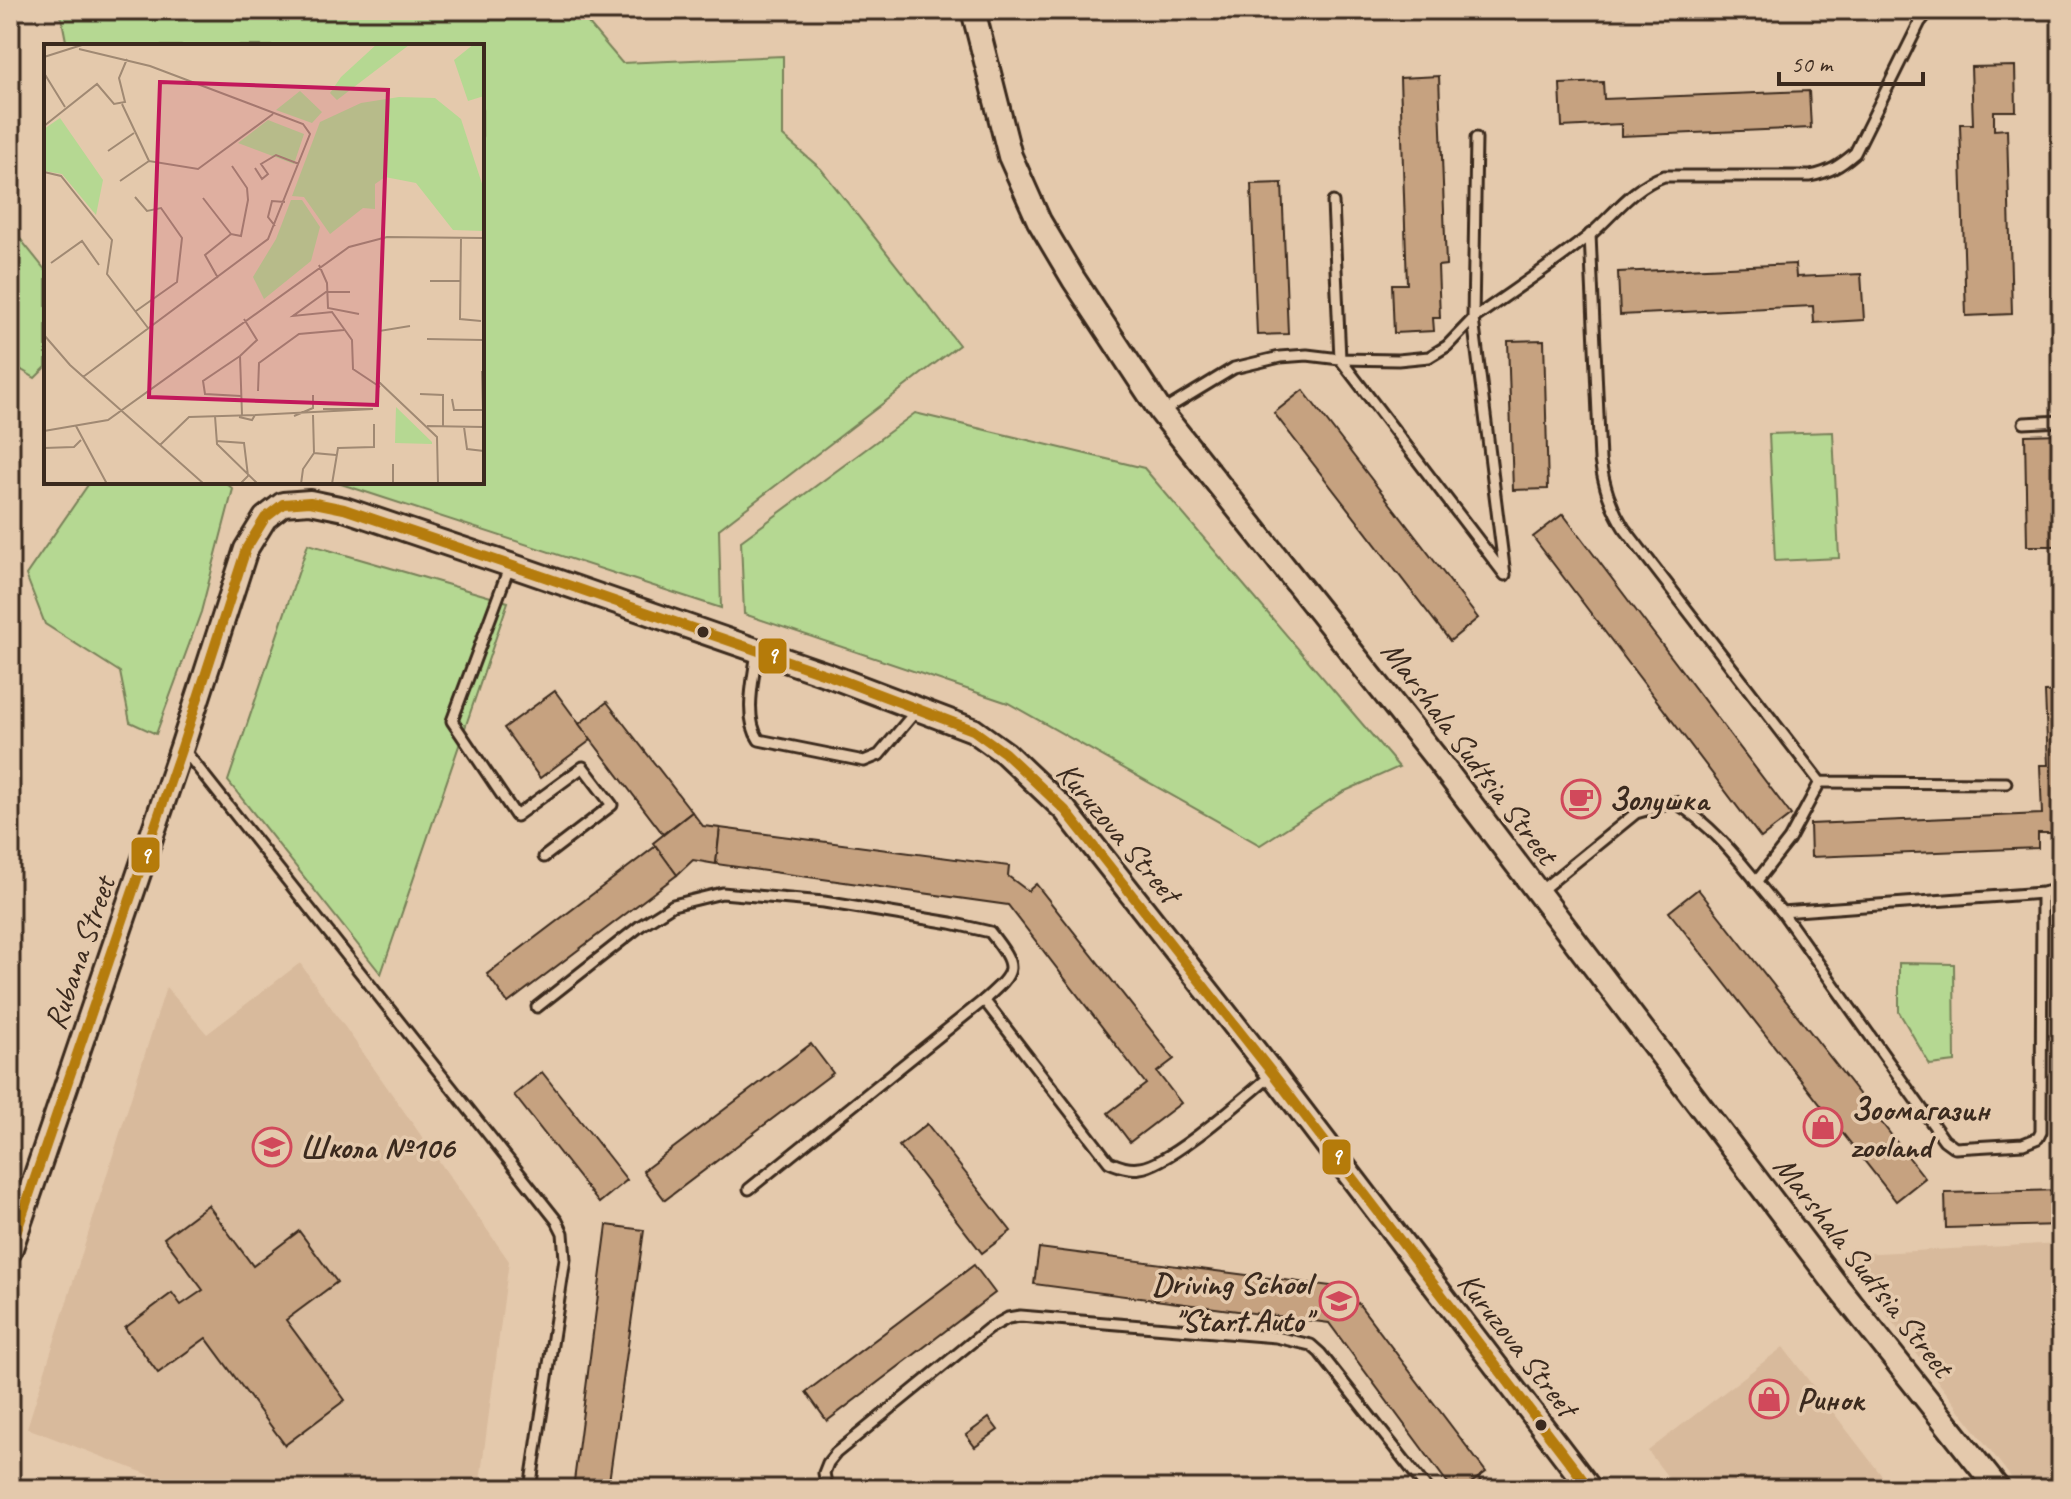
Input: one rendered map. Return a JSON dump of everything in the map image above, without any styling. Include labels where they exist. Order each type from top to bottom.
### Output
[{"type":"street","name":"Marshala Sudtsia Street","points":[[973,10],[1010,156],[1039,221],[1161,412],[1335,629],[1837,1286],[1998,1489]]},
{"type":"street","name":"Kuruzova Street","points":[[283,504],[310,502],[344,509],[510,565],[918,709],[973,730],[1005,753],[1065,810],[1273,1074],[1590,1489]]},
{"type":"street","name":"Rubana Street","points":[[10,1251],[182,747],[246,549],[265,518],[283,504]]},
{"type":"lane","points":[[1161,412],[1234,368],[1280,357],[1307,355],[1398,360],[1429,357],[1447,346],[1473,319],[1590,234],[1640,187],[1664,176],[1810,176],[1830,173],[1855,153],[1920,22],[1930,10]]},
{"type":"lane","points":[[1333,202],[1340,359],[1505,575],[1473,319],[1476,138]]},
{"type":"lane","points":[[1590,234],[1600,460],[1605,491],[1613,511],[1820,782]]},
{"type":"lane","points":[[2024,423],[2061,421]]},
{"type":"lane","points":[[510,565],[452,721],[516,816],[583,767],[612,805],[544,857]]},
{"type":"lane","points":[[757,651],[751,713],[752,730],[759,740],[864,761],[879,755],[918,709]]},
{"type":"lane","points":[[182,747],[557,1221],[563,1233],[565,1259],[530,1489]]},
{"type":"lane","points":[[1820,782],[2006,783]]},
{"type":"lane","points":[[1756,882],[1789,840],[1820,782]]},
{"type":"lane","points":[[1538,893],[1636,813],[1675,802],[1701,819],[1732,851],[1782,912],[1944,1140],[1955,1148],[1966,1149],[2023,1144],[2038,1138],[2041,1132],[2042,893]]},
{"type":"lane","points":[[1782,912],[2042,893],[2061,889]]},
{"type":"lane","points":[[537,1007],[640,926],[673,905],[722,893],[824,902],[983,929],[994,938],[1010,964],[1008,978],[749,1189]]},
{"type":"lane","points":[[984,1000],[1109,1162],[1123,1167],[1141,1168],[1166,1159],[1273,1074]]},
{"type":"lane","points":[[827,1489],[823,1481],[828,1463],[854,1436],[988,1329],[1008,1318],[1020,1316],[1276,1337],[1311,1345],[1427,1489]]},
{"type":"shaded area","name":"Школа №106","points":[[300,963],[509,1261],[479,1489],[186,1489],[27,1428],[166,987],[207,1034]]},
{"type":"shaded area","points":[[2061,1243],[2061,1489],[2020,1489],[1841,1255]]},
{"type":"shaded area","name":"Ринок","points":[[1783,1347],[1892,1489],[1677,1489],[1648,1451]]},
{"type":"green space","points":[[60,10],[577,10],[622,63],[783,56],[783,136],[821,169],[959,345],[719,529],[721,608],[341,484],[484,484],[484,44],[67,44]]},
{"type":"green space","points":[[10,226],[44,268],[44,369],[35,378],[10,363]]},
{"type":"green space","points":[[915,413],[1144,468],[1399,767],[1343,792],[1260,845],[1008,703],[744,614],[741,541]]},
{"type":"green space","points":[[1833,432],[1839,558],[1775,561],[1769,434]]},
{"type":"green space","points":[[89,484],[227,484],[233,489],[201,612],[156,734],[130,722],[120,672],[45,624],[26,575]]},
{"type":"green space","points":[[308,544],[508,602],[381,974],[228,781]]},
{"type":"green space","points":[[1899,963],[1954,964],[1955,1062],[1930,1065],[1899,1012]]},
{"type":"building","points":[[2015,66],[2016,111],[1994,111],[1994,130],[2007,129],[2012,314],[1966,316],[1960,124],[1973,124],[1971,67]]},
{"type":"building","points":[[1439,76],[1446,265],[1438,266],[1440,318],[1433,318],[1434,331],[1394,333],[1392,284],[1407,284],[1400,78]]},
{"type":"building","points":[[1603,82],[1604,99],[1809,91],[1811,128],[1621,136],[1621,124],[1562,127],[1560,84]]},
{"type":"building","points":[[1282,183],[1288,334],[1257,335],[1251,184]]},
{"type":"building","points":[[1795,264],[1796,277],[1861,274],[1864,320],[1814,323],[1813,306],[1620,315],[1618,272]]},
{"type":"building","points":[[1544,340],[1548,489],[1513,490],[1508,341]]},
{"type":"building","points":[[1303,390],[1478,618],[1450,641],[1274,413]]},
{"type":"building","points":[[2061,434],[2061,546],[2027,546],[2025,435]]},
{"type":"building","points":[[1563,514],[1791,815],[1761,838],[1533,537]]},
{"type":"building","points":[[555,691],[591,740],[540,778],[504,728]]},
{"type":"building","points":[[2061,691],[2061,833],[2038,833],[2038,848],[1811,857],[1810,824],[2042,814],[2040,765],[2048,765],[2045,692]]},
{"type":"building","points":[[607,702],[692,812],[663,834],[579,724]]},
{"type":"building","points":[[692,812],[703,826],[720,828],[716,864],[693,860],[677,875],[653,843]]},
{"type":"building","points":[[720,828],[1009,866],[1008,876],[1028,891],[1036,884],[1174,1059],[1157,1072],[1181,1103],[1130,1142],[1108,1113],[1146,1084],[1008,905],[716,864]]},
{"type":"building","points":[[656,846],[677,875],[508,1003],[487,974]]},
{"type":"building","points":[[1698,889],[1925,1178],[1896,1201],[1669,912]]},
{"type":"building","points":[[811,1044],[833,1073],[665,1200],[643,1171]]},
{"type":"building","points":[[542,1072],[627,1180],[599,1203],[514,1095]]},
{"type":"building","points":[[927,1124],[1011,1231],[982,1253],[899,1146]]},
{"type":"building","points":[[2061,1190],[2061,1225],[1946,1228],[1945,1193]]},
{"type":"building","points":[[208,1205],[253,1266],[299,1231],[337,1282],[286,1320],[345,1400],[285,1445],[206,1338],[158,1373],[125,1328],[172,1293],[181,1305],[203,1290],[164,1238]]},
{"type":"building","points":[[607,1225],[644,1230],[608,1489],[573,1489]]},
{"type":"building","points":[[1039,1248],[1331,1286],[1328,1297],[1340,1299],[1347,1311],[1358,1303],[1486,1472],[1463,1489],[1452,1489],[1329,1323],[1034,1284]]},
{"type":"building","points":[[974,1265],[995,1293],[827,1421],[806,1392]]},
{"type":"building","points":[[989,1418],[998,1430],[975,1447],[966,1435]]},
{"type":"building","points":[[1478,1478],[1487,1489],[1463,1489]]},
{"type":"transit line","name":"9","points":[[10,1251],[182,747],[246,549],[265,518],[283,504],[310,502],[344,509],[828,675],[973,730],[1005,753],[1065,810],[1273,1074],[1590,1489]]},
{"type":"place","name":"Золушка","points":[[1581,799]]},
{"type":"place","name":"Зоомагазин zooland","points":[[1823,1127]]},
{"type":"place","name":"Школа №106","points":[[272,1147]]},
{"type":"place","name":"Driving School \"Start Auto\"","points":[[1339,1301]]},
{"type":"place","name":"Ринок","points":[[1769,1399]]}]
